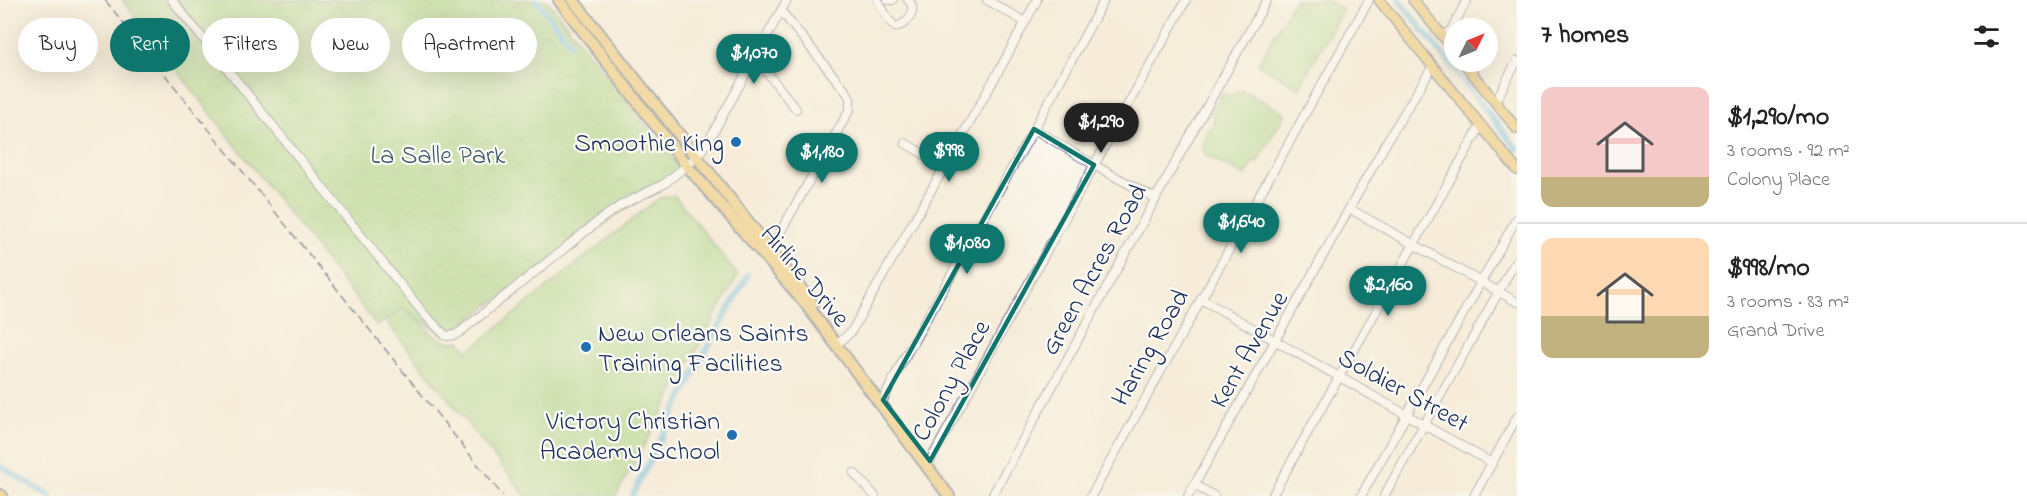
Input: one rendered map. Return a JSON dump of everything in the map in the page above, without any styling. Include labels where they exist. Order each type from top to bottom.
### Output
[{"type":"highway","name":"Airline Drive","points":[[559,0],[687,166],[768,253]]},
{"type":"highway","name":"Airline Drive","points":[[573,0],[698,156],[768,253],[927,463],[949,496]]},
{"type":"highway","points":[[594,45],[604,38]]},
{"type":"highway","name":"Airline Drive","points":[[927,463],[957,496]]},
{"type":"main road","points":[[1379,0],[1516,169]]},
{"type":"main road","points":[[1385,0],[1388,11]]},
{"type":"main road","points":[[1413,0],[1443,36]]},
{"type":"main road","points":[[1471,72],[1517,129]]},
{"type":"street","points":[[172,0],[424,314],[446,336],[454,336],[460,332],[602,219],[623,204],[658,188],[698,156],[787,0]]},
{"type":"street","points":[[878,0],[888,20],[895,27],[906,22],[910,16],[913,9],[908,0]]},
{"type":"street","points":[[987,0],[1025,22]]},
{"type":"street","points":[[838,343],[851,332],[1037,0]]},
{"type":"street","points":[[881,402],[1104,0]]},
{"type":"street","name":"Colony Place","points":[[927,463],[1186,0]]},
{"type":"street","name":"Green Acres Road","points":[[992,496],[1267,0]]},
{"type":"street","name":"Haring Road","points":[[1091,496],[1369,0]]},
{"type":"street","points":[[1443,36],[1451,30],[1467,0]]},
{"type":"street","points":[[768,253],[850,109],[848,94],[781,11]]},
{"type":"street","points":[[755,57],[795,109]]},
{"type":"street","points":[[1495,102],[1517,61]]},
{"type":"street","name":"Kent Avenue","points":[[1188,496],[1433,66]]},
{"type":"street","points":[[1272,496],[1481,125]]},
{"type":"street","points":[[1034,129],[1156,199]]},
{"type":"street","points":[[905,143],[944,166]]},
{"type":"street","points":[[1350,209],[1517,303]]},
{"type":"street","points":[[1361,496],[1517,218]]},
{"type":"street","points":[[1384,496],[1517,259]]},
{"type":"street","name":"Soldier Street","points":[[1201,299],[1492,463]]},
{"type":"street","points":[[1476,496],[1517,417]]},
{"type":"street","points":[[854,473],[875,496]]},
{"type":"street","points":[[1195,485],[1214,496]]},
{"type":"highlighted area","points":[[1034,129],[1094,165],[930,461],[883,400]]},
{"type":"green space","name":"La Salle Park","points":[[122,0],[547,0],[681,169],[446,336],[403,308],[377,326],[178,72],[190,72],[190,18],[136,18]]},
{"type":"green space","points":[[1294,0],[1327,0],[1343,9],[1299,88],[1258,64]]},
{"type":"green space","points":[[1242,90],[1285,113],[1257,163],[1254,161],[1246,176],[1205,155],[1202,142],[1215,121],[1211,114],[1222,93],[1231,96]]},
{"type":"green space","name":"New Orleans Saints Training Facilities","points":[[674,195],[738,275],[616,496],[526,496],[385,320],[407,302],[435,336],[451,342],[460,341],[468,351],[659,198]]},
{"type":"waterway","points":[[536,0],[571,44]]},
{"type":"waterway","points":[[1399,0],[1517,149]]},
{"type":"waterway","points":[[632,496],[703,356],[748,275]]},
{"type":"waterway","points":[[0,466],[50,496]]},
{"type":"railway","points":[[105,0],[503,496]]},
{"type":"place","name":"Smoothie King","points":[[736,142]]},
{"type":"place","name":"New Orleans Saints Training Facilities","points":[[586,347]]},
{"type":"place","name":"Victory Christian Academy School","points":[[732,435]]}]
